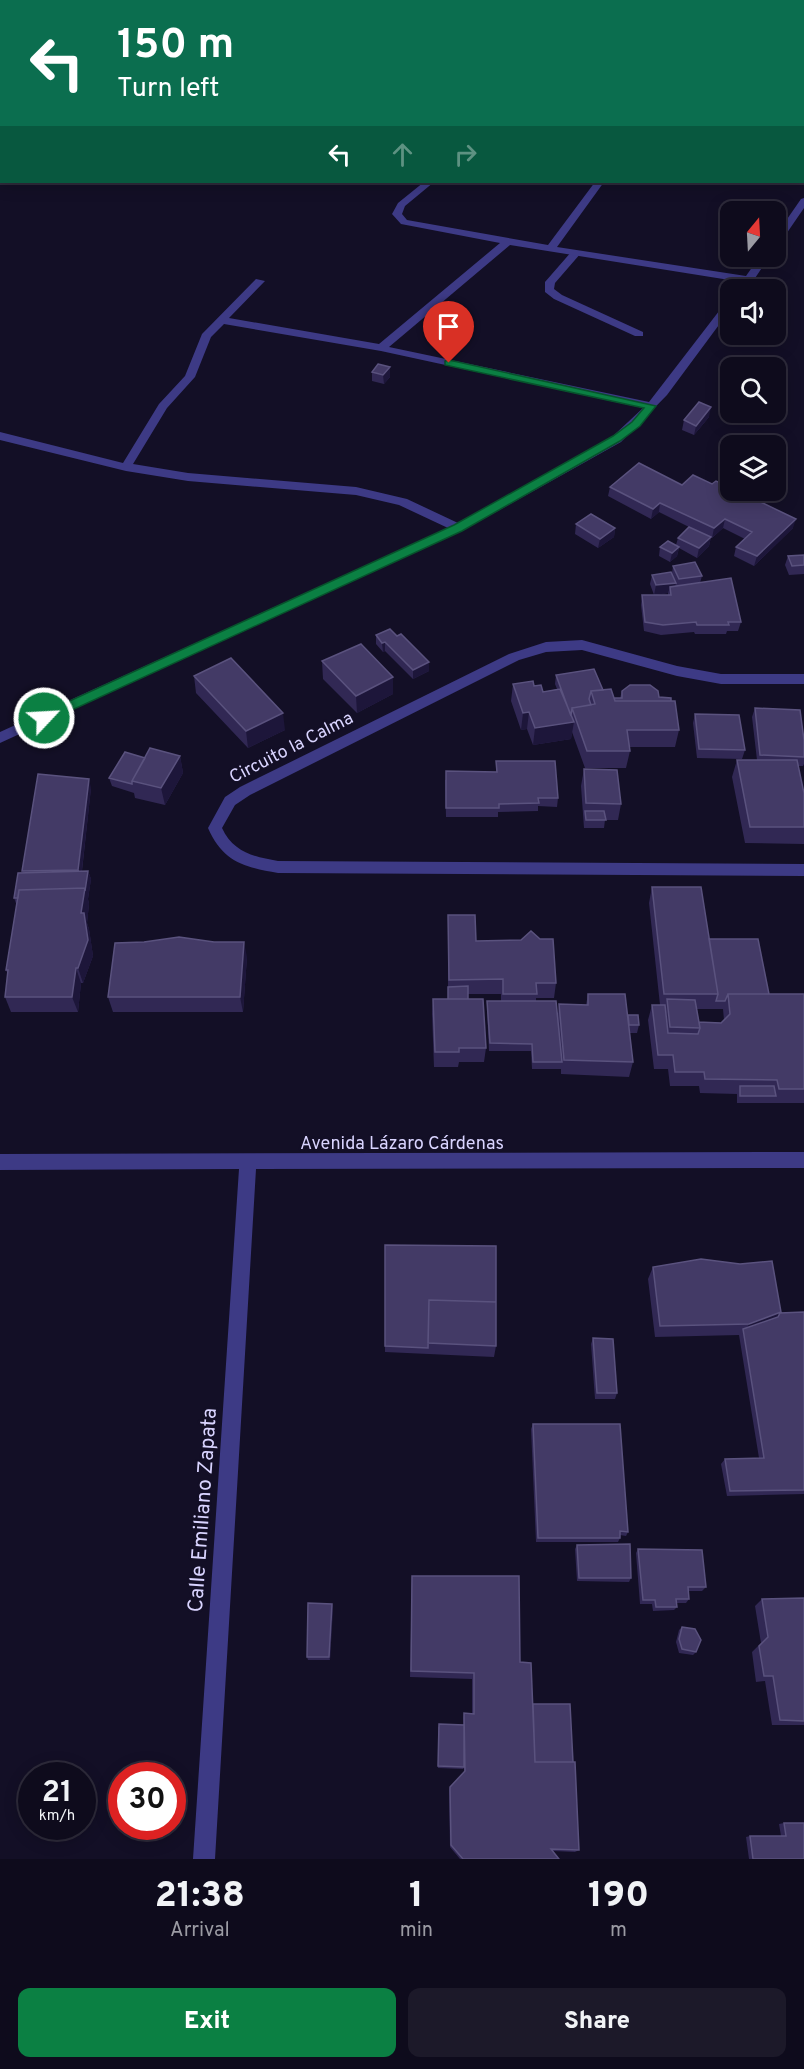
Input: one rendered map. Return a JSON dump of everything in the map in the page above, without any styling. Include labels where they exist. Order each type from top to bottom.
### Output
[{"type":"street","points":[[428,183],[400,205],[397,214],[404,222],[508,242],[744,279]]},
{"type":"street","points":[[550,249],[599,183]]},
{"type":"street","points":[[786,227],[804,201]]},
{"type":"street","points":[[381,348],[508,242]]},
{"type":"street","points":[[576,253],[550,282],[549,290],[558,297],[639,334]]},
{"type":"street","points":[[126,467],[163,406],[190,377],[200,346],[212,329],[260,281]]},
{"type":"street","points":[[0,738],[458,528],[617,439],[636,424],[720,317]]},
{"type":"street","points":[[222,320],[381,348],[651,406]]},
{"type":"street","points":[[0,436],[126,467],[188,477],[356,491],[403,502],[458,528]]},
{"type":"street","name":"Circuito la Calma","points":[[804,679],[721,679],[677,671],[582,645],[546,647],[514,657],[244,791],[230,801],[215,828],[226,849],[240,858],[278,867],[804,870]]},
{"type":"street","name":"Avenida Lázaro Cárdenas","points":[[0,1162],[248,1164],[804,1160]]},
{"type":"street","name":"Calle Emiliano Zapata","points":[[204,1859],[248,1164]]},
{"type":"building","points":[[378,364],[390,367],[383,375],[372,372]]},
{"type":"building","points":[[699,402],[711,407],[696,426],[684,420]]},
{"type":"building","points":[[639,463],[682,485],[693,475],[712,484],[716,481],[720,483],[720,501],[758,501],[796,519],[757,556],[736,547],[752,532],[725,519],[714,528],[660,503],[653,509],[610,487]]},
{"type":"building","points":[[591,514],[615,528],[600,539],[576,524]]},
{"type":"building","points":[[689,527],[711,537],[699,548],[678,538]]},
{"type":"building","points":[[668,541],[679,547],[672,553],[660,547]]},
{"type":"building","points":[[804,555],[804,565],[792,566],[788,556]]},
{"type":"building","points":[[695,562],[702,576],[679,579],[673,566]]},
{"type":"building","points":[[671,572],[676,583],[656,585],[652,575]]},
{"type":"building","points":[[731,578],[741,622],[728,622],[729,625],[697,625],[696,622],[663,625],[645,622],[642,595],[671,595],[670,587]]},
{"type":"building","points":[[390,629],[397,636],[401,634],[429,662],[413,670],[376,635]]},
{"type":"building","points":[[361,644],[393,677],[356,696],[322,661]]},
{"type":"building","points":[[231,658],[283,713],[246,731],[194,676]]},
{"type":"building","points":[[594,669],[603,690],[591,691],[589,699],[591,705],[572,708],[571,716],[556,675]]},
{"type":"building","points":[[533,681],[534,686],[541,685],[543,692],[560,689],[574,722],[535,728],[529,712],[523,713],[513,684]]},
{"type":"building","points":[[630,685],[650,685],[658,691],[659,697],[671,698],[671,701],[615,701],[614,698],[622,698],[622,691]]},
{"type":"building","points":[[611,689],[615,701],[675,701],[679,730],[627,730],[630,751],[587,751],[572,708],[595,704],[591,691]]},
{"type":"building","points":[[755,708],[800,710],[804,757],[760,755]]},
{"type":"building","points":[[695,714],[739,715],[745,750],[699,749]]},
{"type":"building","points":[[150,748],[180,756],[161,788],[132,781]]},
{"type":"building","points":[[125,752],[145,758],[132,784],[109,778]]},
{"type":"building","points":[[737,760],[797,760],[804,793],[804,827],[750,827]]},
{"type":"building","points":[[496,761],[555,761],[558,798],[538,798],[539,803],[499,804],[499,808],[446,808],[446,771],[497,772]]},
{"type":"building","points":[[584,769],[617,770],[621,804],[586,803]]},
{"type":"building","points":[[38,774],[89,779],[78,870],[22,871]]},
{"type":"building","points":[[585,811],[604,811],[606,820],[586,820]]},
{"type":"building","points":[[88,871],[85,891],[85,888],[19,890],[18,898],[14,898],[18,873]]},
{"type":"building","points":[[652,887],[701,887],[718,994],[664,994]]},
{"type":"building","points":[[85,888],[81,913],[84,913],[88,940],[78,968],[76,968],[72,997],[5,997],[8,970],[6,970],[19,890]]},
{"type":"building","points":[[448,915],[475,915],[476,941],[521,940],[531,931],[540,939],[553,939],[556,983],[536,983],[537,994],[503,994],[503,979],[449,980]]},
{"type":"building","points":[[179,937],[214,942],[244,942],[240,997],[108,997],[115,943]]},
{"type":"building","points":[[709,939],[758,939],[769,994],[728,994],[725,1001],[716,1001],[718,994]]},
{"type":"building","points":[[468,986],[468,999],[448,999],[448,987]]},
{"type":"building","points":[[588,994],[625,994],[633,1062],[564,1060],[559,1004],[588,1005]]},
{"type":"building","points":[[728,994],[804,994],[804,1089],[779,1089],[777,1080],[705,1079],[704,1072],[675,1072],[673,1055],[658,1055],[652,1005],[665,1005],[668,1033],[698,1034],[699,1022],[721,1023],[730,1014]]},
{"type":"building","points":[[433,999],[483,999],[486,1048],[459,1048],[459,1052],[435,1052]]},
{"type":"building","points":[[667,999],[695,1000],[700,1028],[670,1027]]},
{"type":"building","points":[[487,1001],[556,1001],[562,1062],[533,1062],[532,1044],[490,1043]]},
{"type":"building","points":[[628,1015],[638,1015],[639,1025],[629,1025]]},
{"type":"building","points":[[740,1086],[774,1086],[776,1096],[740,1096]]},
{"type":"building","points":[[385,1245],[496,1246],[496,1302],[429,1300],[428,1348],[385,1346]]},
{"type":"building","points":[[701,1259],[740,1264],[772,1261],[781,1312],[749,1324],[660,1326],[653,1267]]},
{"type":"building","points":[[429,1300],[496,1302],[496,1346],[428,1343]]},
{"type":"building","points":[[804,1312],[804,1490],[730,1491],[725,1459],[764,1458],[743,1329],[778,1317],[780,1313]]},
{"type":"building","points":[[593,1338],[613,1339],[617,1393],[597,1393]]},
{"type":"building","points":[[533,1424],[620,1424],[628,1532],[620,1531],[620,1538],[538,1538]]},
{"type":"building","points":[[630,1544],[631,1578],[579,1578],[577,1545]]},
{"type":"building","points":[[638,1549],[702,1550],[706,1587],[688,1587],[689,1599],[676,1599],[677,1607],[656,1607],[655,1600],[643,1600]]},
{"type":"building","points":[[412,1576],[519,1576],[520,1662],[531,1663],[535,1762],[575,1762],[579,1850],[551,1849],[559,1859],[463,1859],[451,1845],[450,1787],[465,1771],[464,1713],[474,1714],[474,1673],[411,1671]]},
{"type":"building","points":[[804,1598],[804,1721],[780,1720],[773,1676],[764,1676],[759,1646],[768,1637],[762,1599]]},
{"type":"building","points":[[308,1603],[332,1604],[329,1657],[307,1657]]},
{"type":"building","points":[[682,1627],[695,1629],[701,1640],[696,1652],[682,1649],[679,1639]]},
{"type":"building","points":[[533,1704],[570,1704],[573,1762],[535,1762]]},
{"type":"building","points":[[439,1724],[464,1725],[464,1767],[438,1766]]},
{"type":"building","points":[[784,1823],[804,1823],[804,1859],[753,1859],[750,1836],[786,1836]]},
{"type":"route","points":[[44,718],[458,528],[617,439],[636,424],[651,406],[449,363]]}]
